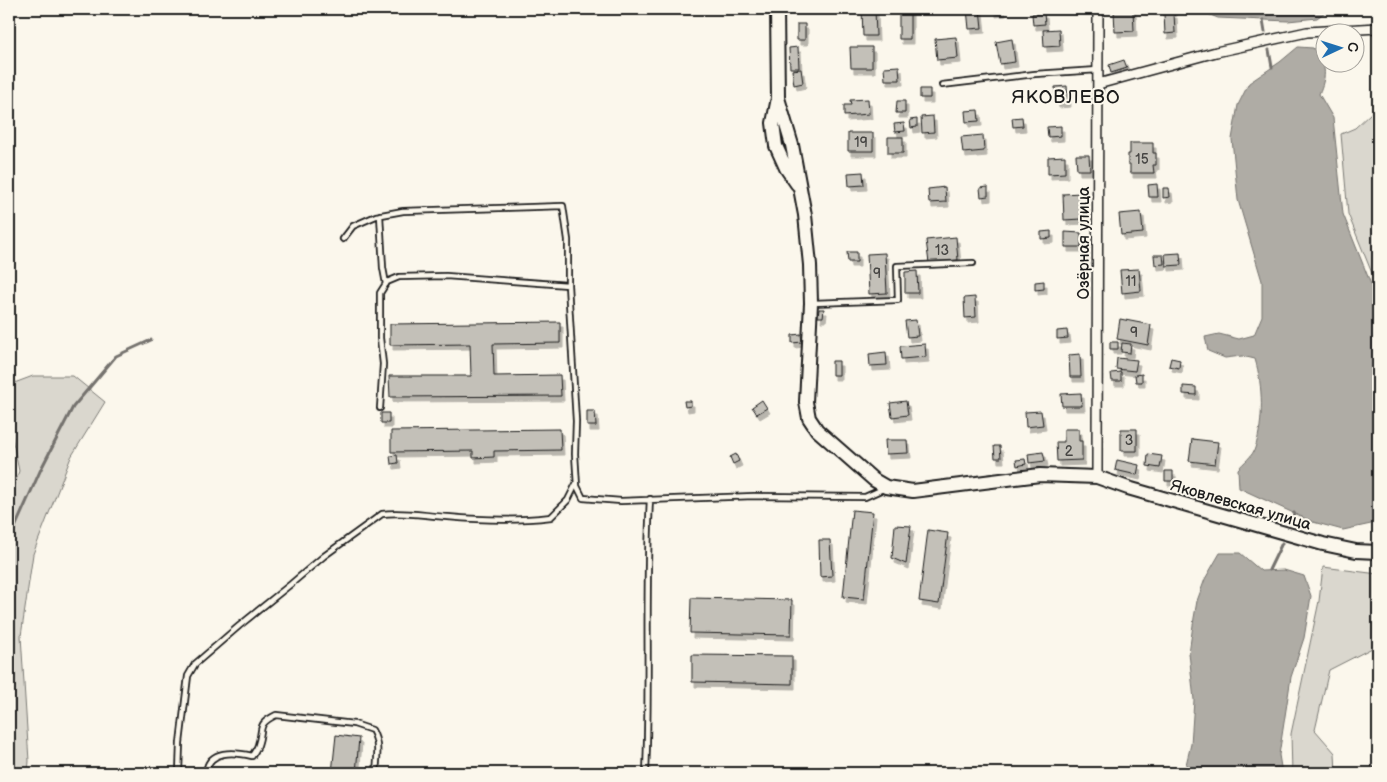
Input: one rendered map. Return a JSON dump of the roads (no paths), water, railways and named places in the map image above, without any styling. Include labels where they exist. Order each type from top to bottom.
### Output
[{"type":"street","points":[[777,9],[778,98],[792,145],[808,240],[811,303],[806,402],[809,418],[817,430],[834,447],[874,480],[886,487]]},
{"type":"street","name":"Озёрная улица","points":[[1097,477],[1098,9]]},
{"type":"street","points":[[1098,84],[1216,52],[1307,32],[1378,28]]},
{"type":"street","name":"Яковлевская улица","points":[[886,487],[912,491],[1040,475],[1097,477],[1128,488],[1323,544],[1356,551],[1378,552]]},
{"type":"lane","points":[[942,85],[1035,74],[1098,70]]},
{"type":"lane","points":[[343,239],[353,226],[380,215],[403,211],[563,206],[568,240],[568,284],[576,421],[575,454],[577,486],[584,498],[621,501],[754,496],[866,497],[886,487]]},
{"type":"lane","points":[[380,215],[383,268],[386,284]]},
{"type":"lane","points":[[811,303],[898,300],[897,266],[973,263]]},
{"type":"lane","points":[[380,408],[383,364],[380,338],[380,293],[387,282],[399,278],[446,276],[568,284]]},
{"type":"lane","points":[[179,773],[180,743],[188,676],[195,664],[238,626],[292,584],[324,556],[382,514],[394,512],[450,518],[530,520],[551,518],[568,500],[577,482]]},
{"type":"lane","points":[[646,773],[649,724],[648,541],[650,499]]},
{"type":"lane","points":[[206,773],[212,759],[222,753],[236,752],[252,756],[258,745],[260,727],[266,720],[276,715],[354,724],[372,730],[377,738],[376,773]]},
{"type":"waterway","points":[[1263,20],[1265,32]]},
{"type":"waterway","points":[[1269,50],[1272,67]]},
{"type":"waterway","points":[[9,541],[41,469],[73,407],[116,356],[151,340]]},
{"type":"waterway","points":[[1291,521],[1294,513]]},
{"type":"waterway","points":[[1269,570],[1282,543]]},
{"type":"district","name":"ЯКОВЛЕВО","points":[[1066,96]]}]
